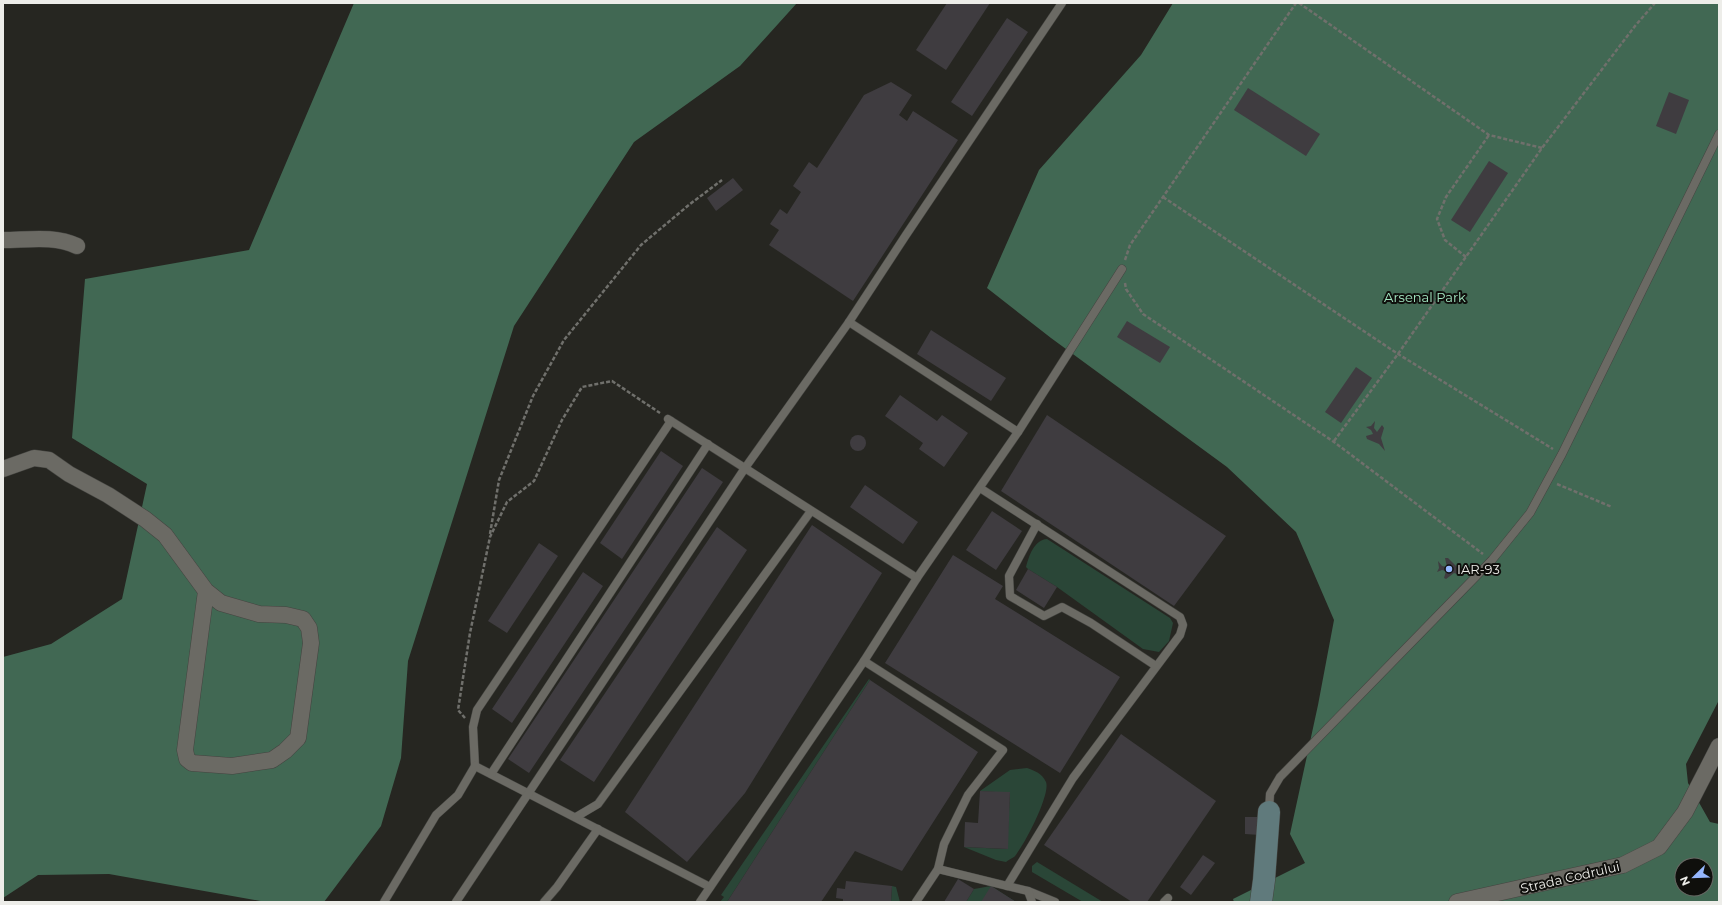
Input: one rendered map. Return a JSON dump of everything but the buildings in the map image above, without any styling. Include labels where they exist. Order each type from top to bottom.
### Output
[{"type":"street","points":[[3,240],[45,239],[67,241],[77,246]]},
{"type":"street","points":[[3,469],[34,458],[48,460],[69,474],[108,495],[145,519],[165,535],[206,591],[221,603],[259,614],[286,615],[303,619],[309,628],[311,643],[298,738],[285,751],[272,760],[250,764],[211,765],[192,763],[187,759],[185,750],[206,591]]},
{"type":"street","name":"Strada Codrului","points":[[1457,902],[1623,865],[1659,846],[1685,812],[1719,746]]},
{"type":"street","points":[[1261,902],[1269,812]]},
{"type":"lane","points":[[456,902],[745,468],[849,322],[906,234],[1062,3]]},
{"type":"lane","points":[[1269,812],[1270,794],[1280,777],[1492,560],[1530,513],[1562,454],[1719,134]]},
{"type":"lane","points":[[700,902],[864,661],[917,578],[1018,432],[1122,269]]},
{"type":"lane","points":[[849,322],[1018,432]]},
{"type":"lane","points":[[384,902],[436,815],[458,795],[475,766],[473,727],[477,710],[669,420],[917,578]]},
{"type":"lane","points":[[491,774],[708,444]]},
{"type":"lane","points":[[980,488],[1180,617],[1183,625],[1180,635],[1073,778],[1007,886]]},
{"type":"lane","points":[[576,817],[598,804],[811,510]]},
{"type":"lane","points":[[1037,524],[1009,576],[1010,596],[1044,616],[1062,607],[1091,623],[1156,666]]},
{"type":"lane","points":[[864,661],[1003,750],[968,795],[944,844],[938,869],[916,902]]},
{"type":"lane","points":[[475,766],[710,887]]},
{"type":"lane","points":[[544,902],[557,887],[598,828]]},
{"type":"lane","points":[[938,869],[1028,891],[1055,902]]},
{"type":"lane","points":[[1028,891],[1032,902]]},
{"type":"path","points":[[1492,560],[1334,442],[1143,314],[1126,289],[1122,269],[1130,244],[1297,3],[1489,135],[1542,148]]},
{"type":"path","points":[[1334,442],[1398,354],[1542,148],[1635,26],[1655,3]]},
{"type":"path","points":[[1466,257],[1445,240],[1437,219],[1446,197],[1489,135]]},
{"type":"path","points":[[473,727],[458,710],[470,633],[490,537],[499,480],[533,396],[564,340],[641,245],[690,204],[722,180]]},
{"type":"path","points":[[1162,197],[1398,354],[1562,454]]},
{"type":"path","points":[[490,537],[507,502],[534,482],[562,420],[582,387],[612,381],[669,420]]},
{"type":"path","points":[[1570,489],[1612,507]]},
{"type":"green space","points":[[354,3],[797,3],[740,66],[634,142],[514,326],[408,661],[401,758],[381,826],[324,902],[266,902],[109,874],[38,875],[3,898],[3,657],[51,644],[122,599],[147,484],[72,438],[85,279],[249,250]]},
{"type":"green space","name":"Arsenal Park","points":[[1173,3],[1719,3],[1719,700],[1686,764],[1688,783],[1710,822],[1719,824],[1719,902],[1234,902],[1233,899],[1305,863],[1290,834],[1318,705],[1334,620],[1296,532],[1227,467],[1051,338],[987,288],[1039,170],[1141,55]]},
{"type":"green space","points":[[1047,539],[1170,618],[1173,623],[1169,641],[1159,652],[1143,649],[1057,587],[1026,567],[1035,545],[1042,540]]},
{"type":"green space","points":[[869,679],[870,680],[727,902],[720,902],[724,897],[721,895]]},
{"type":"green space","points":[[1027,768],[1042,776],[1046,782],[1046,788],[1044,798],[1035,821],[1018,852],[1014,857],[1006,862],[996,860],[964,847],[1007,849],[1010,793],[980,791],[1010,770]]},
{"type":"green space","points":[[1037,862],[1103,902],[1083,902],[1032,872],[1032,866]]},
{"type":"green space","points":[[892,886],[896,887],[900,902],[891,902]]},
{"type":"green space","points":[[991,886],[1016,902],[966,902],[974,889]]},
{"type":"place","name":"IAR-93","points":[[1449,569]]}]
